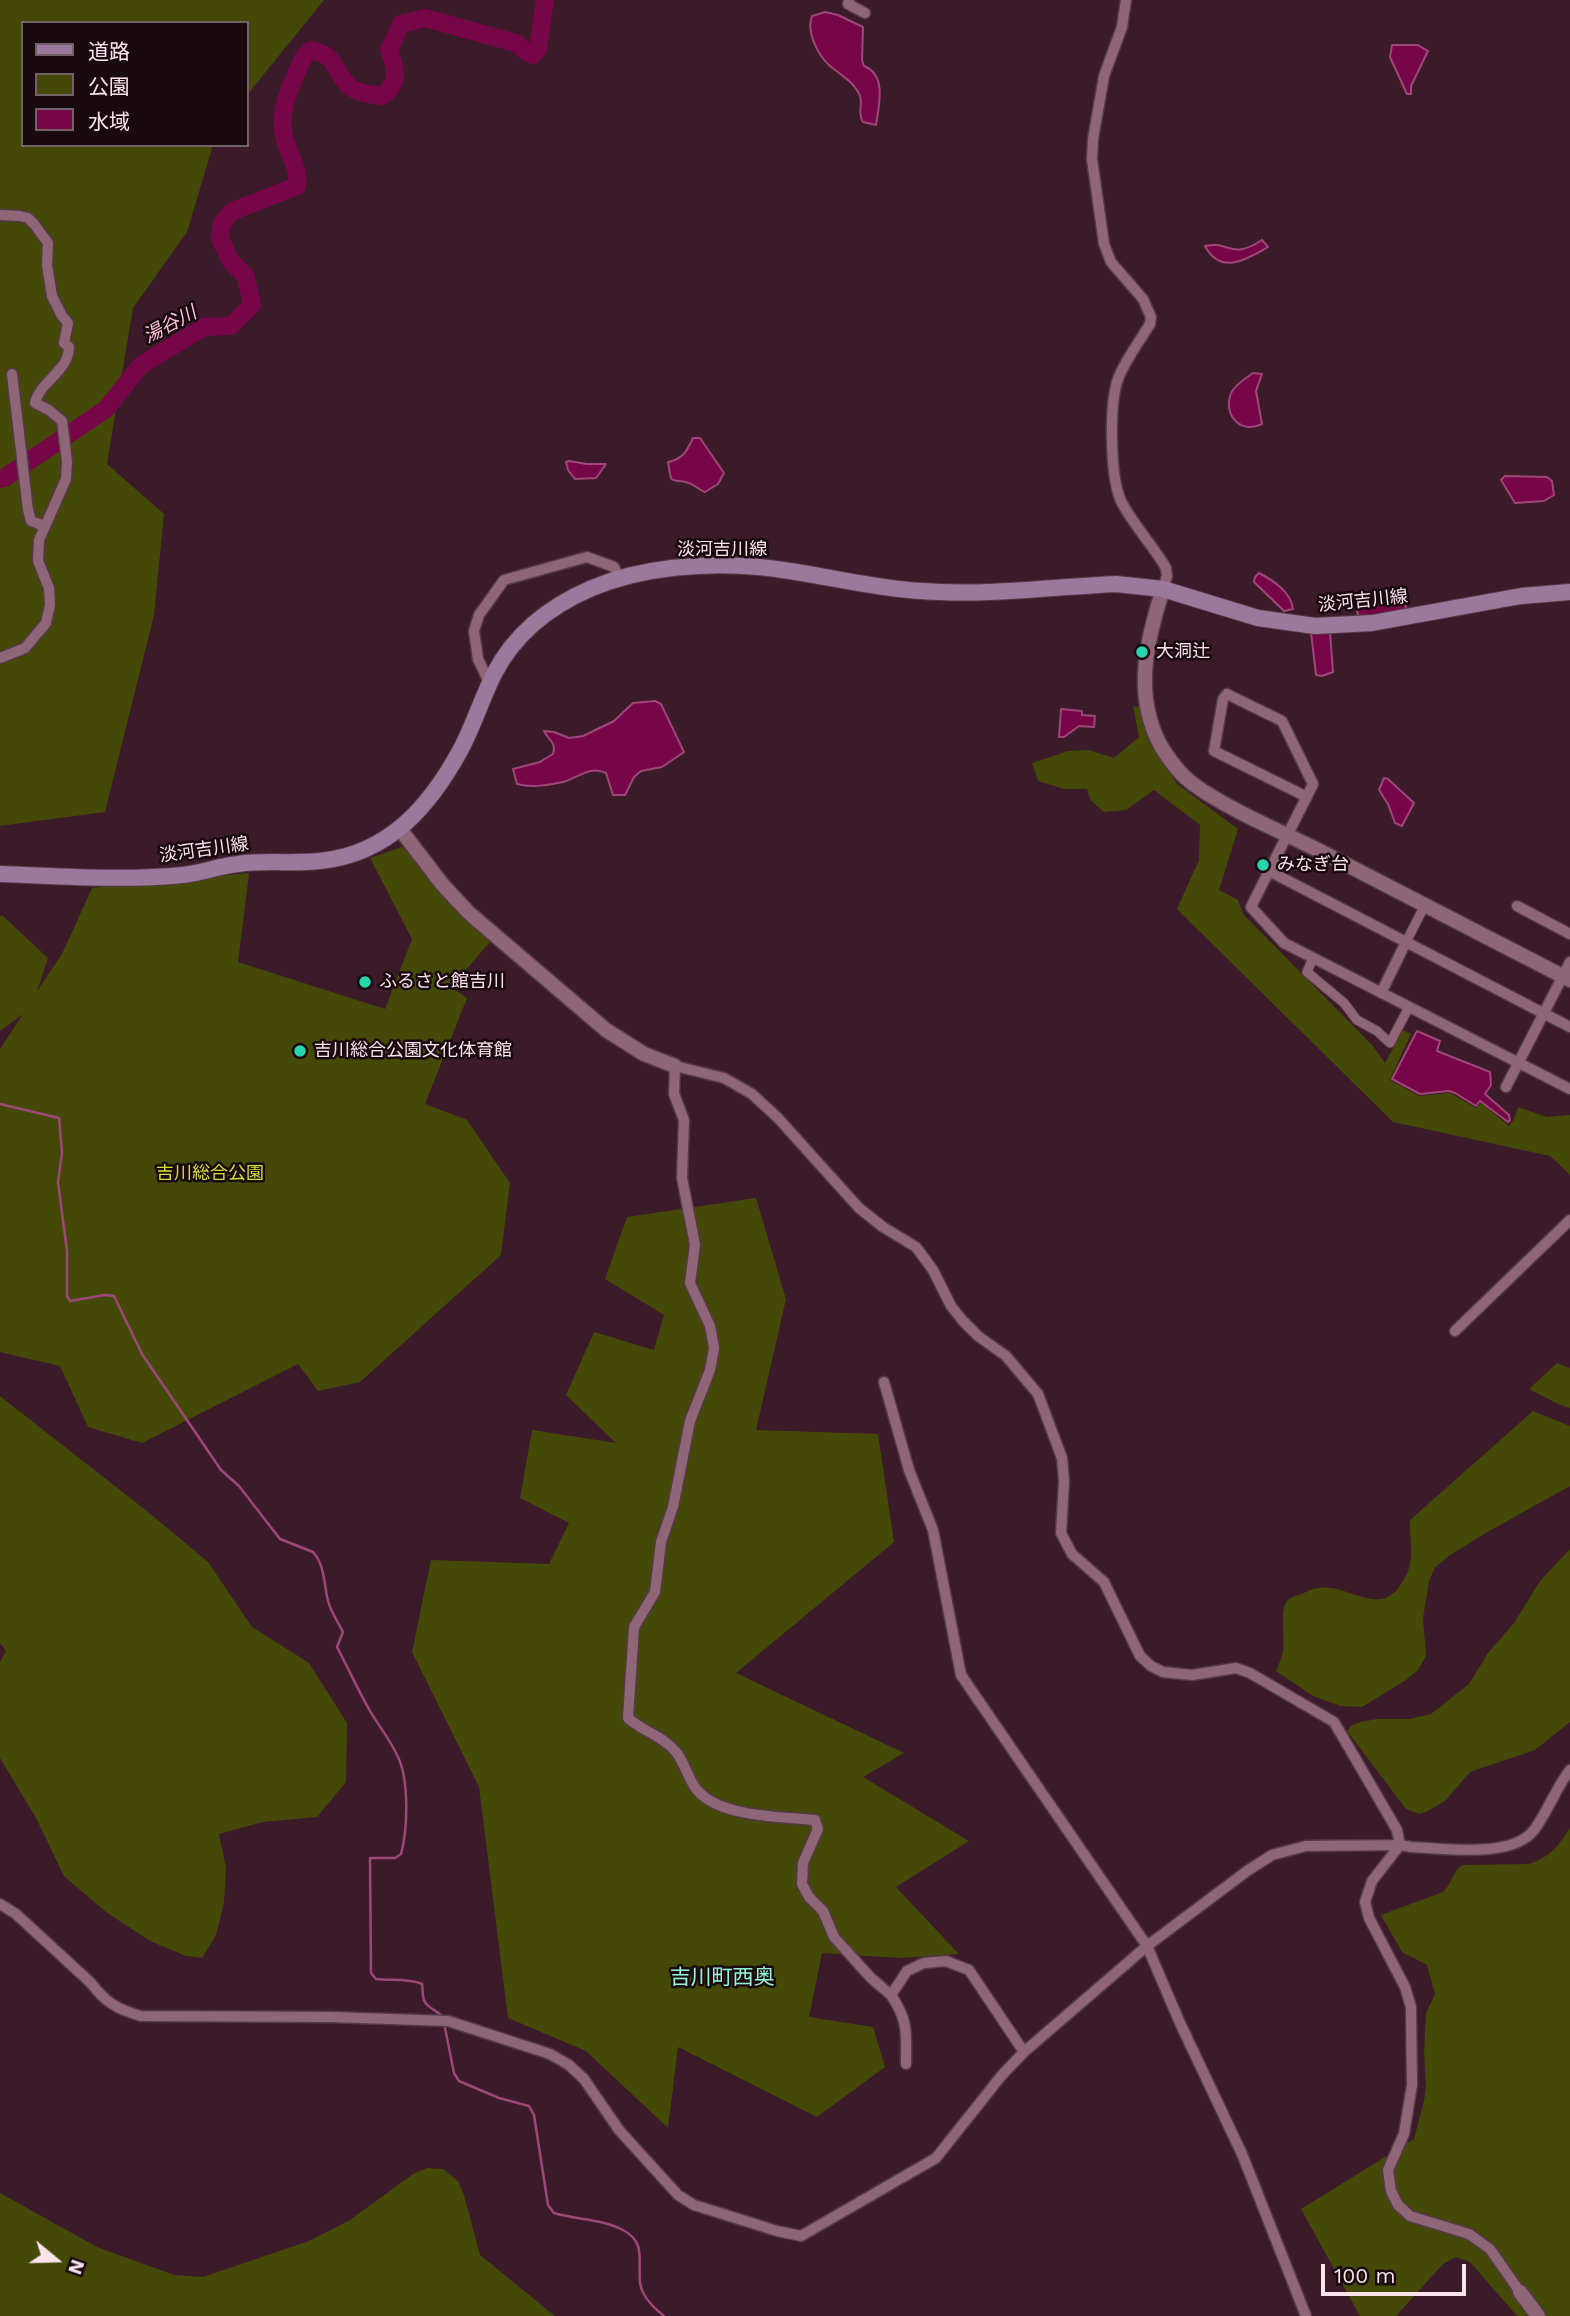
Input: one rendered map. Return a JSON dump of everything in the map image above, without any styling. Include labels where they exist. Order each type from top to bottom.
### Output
[{"type":"main road","name":"淡河吉川線","points":[[0,874],[143,877],[181,875],[252,862],[324,861],[366,849],[400,829],[419,811],[449,769],[491,680],[507,653],[525,631],[568,599],[620,578],[671,568],[757,567],[919,591],[951,593],[1116,584],[1163,589],[1258,618],[1315,626],[1372,623],[1521,596],[1570,592]]},
{"type":"street","points":[[849,0],[848,4],[865,13]]},
{"type":"street","points":[[1126,0],[1122,27],[1104,76],[1092,159],[1104,244],[1111,262],[1143,299],[1151,317],[1150,324],[1118,378],[1113,398],[1114,461],[1115,484],[1122,502],[1166,568],[1167,576],[1145,659],[1144,687],[1153,728],[1161,746],[1172,763],[1206,793],[1567,978]]},
{"type":"street","points":[[0,215],[28,218],[48,243],[47,265],[52,296],[68,323],[64,343],[69,346],[66,361],[37,395],[35,403],[62,421],[67,461],[65,485],[38,540],[38,561],[49,588],[50,605],[46,623],[25,648],[0,658]]},
{"type":"street","points":[[12,374],[28,510],[31,521],[44,526]]},
{"type":"street","points":[[491,680],[487,678],[478,659],[474,631],[478,615],[504,580],[587,557],[614,567],[620,578]]},
{"type":"street","points":[[1307,797],[1214,751],[1223,699],[1227,694],[1282,721],[1314,784],[1251,907],[1284,943],[1570,1089]]},
{"type":"street","points":[[400,829],[469,914],[607,1030],[644,1054],[675,1066],[724,1078],[741,1086],[759,1100],[859,1208],[883,1227],[916,1247],[933,1270],[951,1306],[962,1321],[1006,1356],[1038,1394],[1062,1458],[1064,1480],[1061,1533],[1072,1553],[1104,1582],[1140,1656],[1151,1667],[1163,1672],[1192,1675],[1236,1668],[1250,1673],[1334,1722],[1397,1830],[1400,1845],[1373,1881],[1366,1902],[1369,1918],[1405,1987],[1410,2007],[1412,2085],[1404,2134],[1388,2170],[1391,2191],[1398,2205],[1410,2216],[1469,2234],[1490,2249],[1538,2316]]},
{"type":"street","points":[[1269,871],[1570,1027]]},
{"type":"street","points":[[1381,993],[1425,905]]},
{"type":"street","points":[[1517,906],[1570,934]]},
{"type":"street","points":[[1312,957],[1307,972],[1345,1003],[1357,1020],[1377,1031],[1390,1043],[1409,1007]]},
{"type":"street","points":[[1506,1087],[1544,1014],[1567,978],[1570,962]]},
{"type":"street","points":[[675,1066],[674,1094],[684,1120],[682,1178],[695,1245],[690,1283],[710,1326],[714,1348],[710,1370],[690,1421],[673,1507],[661,1542],[655,1592],[634,1627],[628,1718],[654,1733],[676,1752],[697,1791],[720,1805],[739,1813],[815,1820],[818,1829],[803,1863],[803,1884],[808,1897],[823,1911],[834,1937],[871,1978],[891,1995],[901,2010],[906,2024],[906,2064]]},
{"type":"street","points":[[1455,1331],[1570,1220]]},
{"type":"street","points":[[884,1382],[909,1470],[933,1530],[961,1675],[1147,1946],[1180,2024],[1242,2154],[1306,2316]]},
{"type":"street","points":[[0,1904],[16,1914],[91,1983],[100,1995],[118,2009],[141,2016],[448,2021],[550,2054],[569,2065],[584,2079],[619,2130],[686,2201],[801,2236],[936,2158],[1002,2075],[1024,2052],[1147,1946],[1272,1855],[1306,1846],[1400,1845],[1494,1849],[1517,1845],[1532,1832],[1570,1770]]},
{"type":"street","points":[[891,1995],[907,1971],[923,1963],[946,1961],[968,1970],[1024,2052]]},
{"type":"green space","points":[[0,0],[324,0],[248,94],[248,21],[21,21],[21,147],[212,147],[187,232],[133,308],[107,464],[164,514],[154,615],[105,812],[0,826]]},
{"type":"green space","points":[[1133,706],[1139,707],[1150,744],[1177,784],[1238,829],[1219,890],[1238,900],[1243,914],[1372,1045],[1385,1063],[1403,1030],[1411,1034],[1390,1080],[1419,1096],[1450,1093],[1476,1108],[1481,1103],[1509,1126],[1518,1107],[1547,1117],[1570,1115],[1570,1175],[1550,1156],[1393,1122],[1177,909],[1199,860],[1200,825],[1154,790],[1126,810],[1104,812],[1091,801],[1087,789],[1064,789],[1038,781],[1032,763],[1068,751],[1088,750],[1114,758],[1139,737]]},
{"type":"green space","name":"吉川総合公園","points":[[402,847],[490,942],[451,987],[467,998],[425,1104],[467,1120],[510,1183],[501,1255],[360,1382],[318,1391],[298,1364],[142,1443],[88,1427],[60,1366],[0,1352],[0,1049],[23,1014],[0,1031],[0,916],[48,958],[37,991],[62,954],[92,888],[249,873],[238,962],[385,1009],[412,939],[370,858]]},
{"type":"green space","points":[[756,1198],[786,1299],[756,1430],[878,1434],[894,1542],[736,1673],[904,1753],[863,1777],[969,1841],[896,1887],[959,1954],[901,1958],[822,1953],[809,2017],[873,2027],[885,2067],[817,2117],[678,2047],[668,2128],[586,2051],[508,2018],[479,1787],[412,1652],[431,1560],[549,1564],[569,1523],[520,1498],[532,1430],[616,1443],[566,1395],[594,1332],[654,1350],[664,1315],[605,1279],[627,1217]]},
{"type":"green space","points":[[1557,1363],[1570,1368],[1570,1408],[1529,1389]]},
{"type":"green space","points":[[0,1396],[208,1562],[252,1627],[309,1663],[347,1723],[346,1782],[317,1817],[263,1822],[219,1834],[226,1868],[224,1902],[216,1935],[202,1958],[186,1956],[150,1941],[106,1912],[64,1876],[36,1818],[0,1758],[0,1662],[6,1651],[0,1643]]},
{"type":"green space","points":[[1533,1411],[1570,1426],[1570,1486],[1484,1534],[1435,1567],[1429,1581],[1423,1618],[1426,1656],[1418,1670],[1362,1707],[1340,1706],[1313,1696],[1276,1671],[1283,1650],[1283,1612],[1288,1600],[1317,1588],[1330,1588],[1367,1598],[1389,1596],[1399,1587],[1409,1570],[1410,1520]]},
{"type":"green space","points":[[1570,1549],[1570,1722],[1535,1750],[1470,1772],[1445,1801],[1426,1812],[1419,1814],[1406,1809],[1347,1731],[1352,1725],[1361,1722],[1409,1719],[1431,1714],[1469,1684],[1488,1653],[1514,1623],[1540,1581]]},
{"type":"green space","points":[[1570,1828],[1570,2316],[1517,2316],[1470,2262],[1456,2257],[1443,2264],[1396,2316],[1360,2316],[1301,2209],[1414,2139],[1426,2086],[1426,2013],[1435,1994],[1427,1965],[1402,1952],[1381,1915],[1443,1892],[1462,1865],[1529,1864],[1543,1858]]},
{"type":"green space","points":[[427,2168],[443,2169],[458,2181],[480,2255],[555,2316],[0,2316],[0,2193],[97,2247],[174,2275],[203,2277],[309,2241],[350,2220],[413,2174]]},
{"type":"water","points":[[825,12],[863,27],[862,60],[879,83],[880,100],[876,125],[863,122],[860,115],[861,99],[857,91],[829,65],[817,49],[810,28],[812,16]]},
{"type":"water","points":[[1392,45],[1418,45],[1428,51],[1411,86],[1411,94],[1407,94],[1390,57]]},
{"type":"water","points":[[1262,240],[1268,247],[1243,260],[1226,263],[1211,255],[1205,246],[1220,245],[1236,250]]},
{"type":"water","points":[[1253,373],[1262,374],[1256,391],[1262,424],[1248,427],[1232,417],[1229,404],[1234,389]]},
{"type":"water","points":[[693,438],[700,438],[724,473],[718,484],[705,492],[689,483],[673,480],[670,475],[668,462],[684,454]]},
{"type":"water","points":[[566,462],[606,464],[596,478],[575,479],[568,470]]},
{"type":"water","points":[[1505,476],[1547,477],[1552,481],[1554,495],[1544,501],[1515,503],[1501,480]]},
{"type":"water","points":[[1259,573],[1285,592],[1293,609],[1284,611],[1254,582]]},
{"type":"water","points":[[1403,597],[1407,611],[1359,618],[1357,611],[1376,602]]},
{"type":"water","points":[[1311,632],[1330,632],[1333,672],[1316,675]]},
{"type":"water","points":[[655,701],[661,704],[684,752],[662,767],[641,771],[634,777],[625,795],[613,795],[606,773],[594,770],[552,784],[517,784],[513,769],[540,762],[553,754],[553,744],[544,731],[569,738],[583,736],[614,721],[633,703]]},
{"type":"water","points":[[1061,709],[1082,711],[1082,715],[1095,716],[1094,727],[1079,726],[1064,737],[1059,737]]},
{"type":"water","points":[[1384,778],[1414,803],[1402,826],[1395,823],[1379,790]]},
{"type":"water","points":[[1417,1031],[1440,1041],[1437,1051],[1490,1072],[1491,1085],[1485,1094],[1509,1115],[1510,1120],[1508,1122],[1480,1101],[1476,1106],[1449,1091],[1420,1094],[1392,1079]]},
{"type":"waterway","name":"湯谷川","points":[[0,479],[106,409],[141,365],[204,327],[231,326],[252,305],[246,277],[230,260],[220,238],[222,223],[233,211],[297,186],[296,171],[284,136],[283,120],[289,91],[304,56],[311,50],[325,55],[353,89],[382,96],[394,81],[395,69],[389,50],[401,24],[425,18],[516,43],[533,55],[538,48],[545,0]]},
{"type":"waterway","points":[[0,1104],[59,1118],[62,1153],[58,1182],[67,1251],[67,1296],[70,1301],[114,1296],[142,1354],[221,1470],[239,1486],[280,1539],[313,1552],[320,1563],[329,1605],[343,1632],[337,1647],[370,1711],[395,1751],[402,1767],[406,1791],[406,1818],[401,1854],[395,1858],[370,1858],[371,1973],[376,1979],[405,1980],[422,1984],[425,2002],[443,2017]]},
{"type":"waterway","points":[[444,2023],[454,2073],[459,2081],[499,2098],[529,2106],[534,2115],[548,2205],[554,2213],[607,2224],[630,2235],[638,2246],[640,2282],[645,2297],[664,2316]]},
{"type":"place","name":"大洞辻","points":[[1142,652]]},
{"type":"place","name":"みなぎ台","points":[[1263,865]]},
{"type":"place","name":"ふるさと館吉川","points":[[365,982]]},
{"type":"place","name":"吉川総合公園文化体育館","points":[[300,1051]]},
{"type":"district","name":"吉川町西奥","points":[[722,1978]]}]
